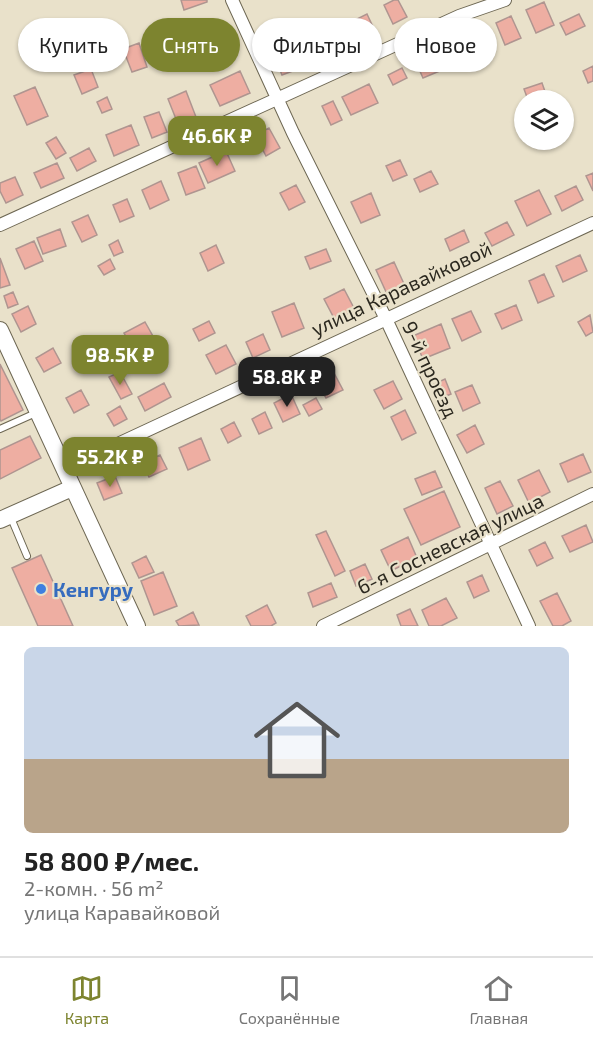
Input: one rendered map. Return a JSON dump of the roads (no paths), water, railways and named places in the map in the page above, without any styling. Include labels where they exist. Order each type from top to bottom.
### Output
[{"type":"main road","points":[[0,330],[138,626]]},
{"type":"main road","points":[[5,518],[72,488]]},
{"type":"street","name":"9-й проезд","points":[[232,0],[276,99],[386,319],[529,626]]},
{"type":"street","points":[[0,225],[459,16],[505,0]]},
{"type":"street","name":"улица Каравайковой","points":[[64,469],[593,223]]},
{"type":"street","name":"6-я Сосневская улица","points":[[324,626],[593,494]]},
{"type":"lane","points":[[0,429],[39,411]]},
{"type":"lane","points":[[5,518],[27,556]]},
{"type":"place","name":"Кенгуру","points":[[41,589]]}]
